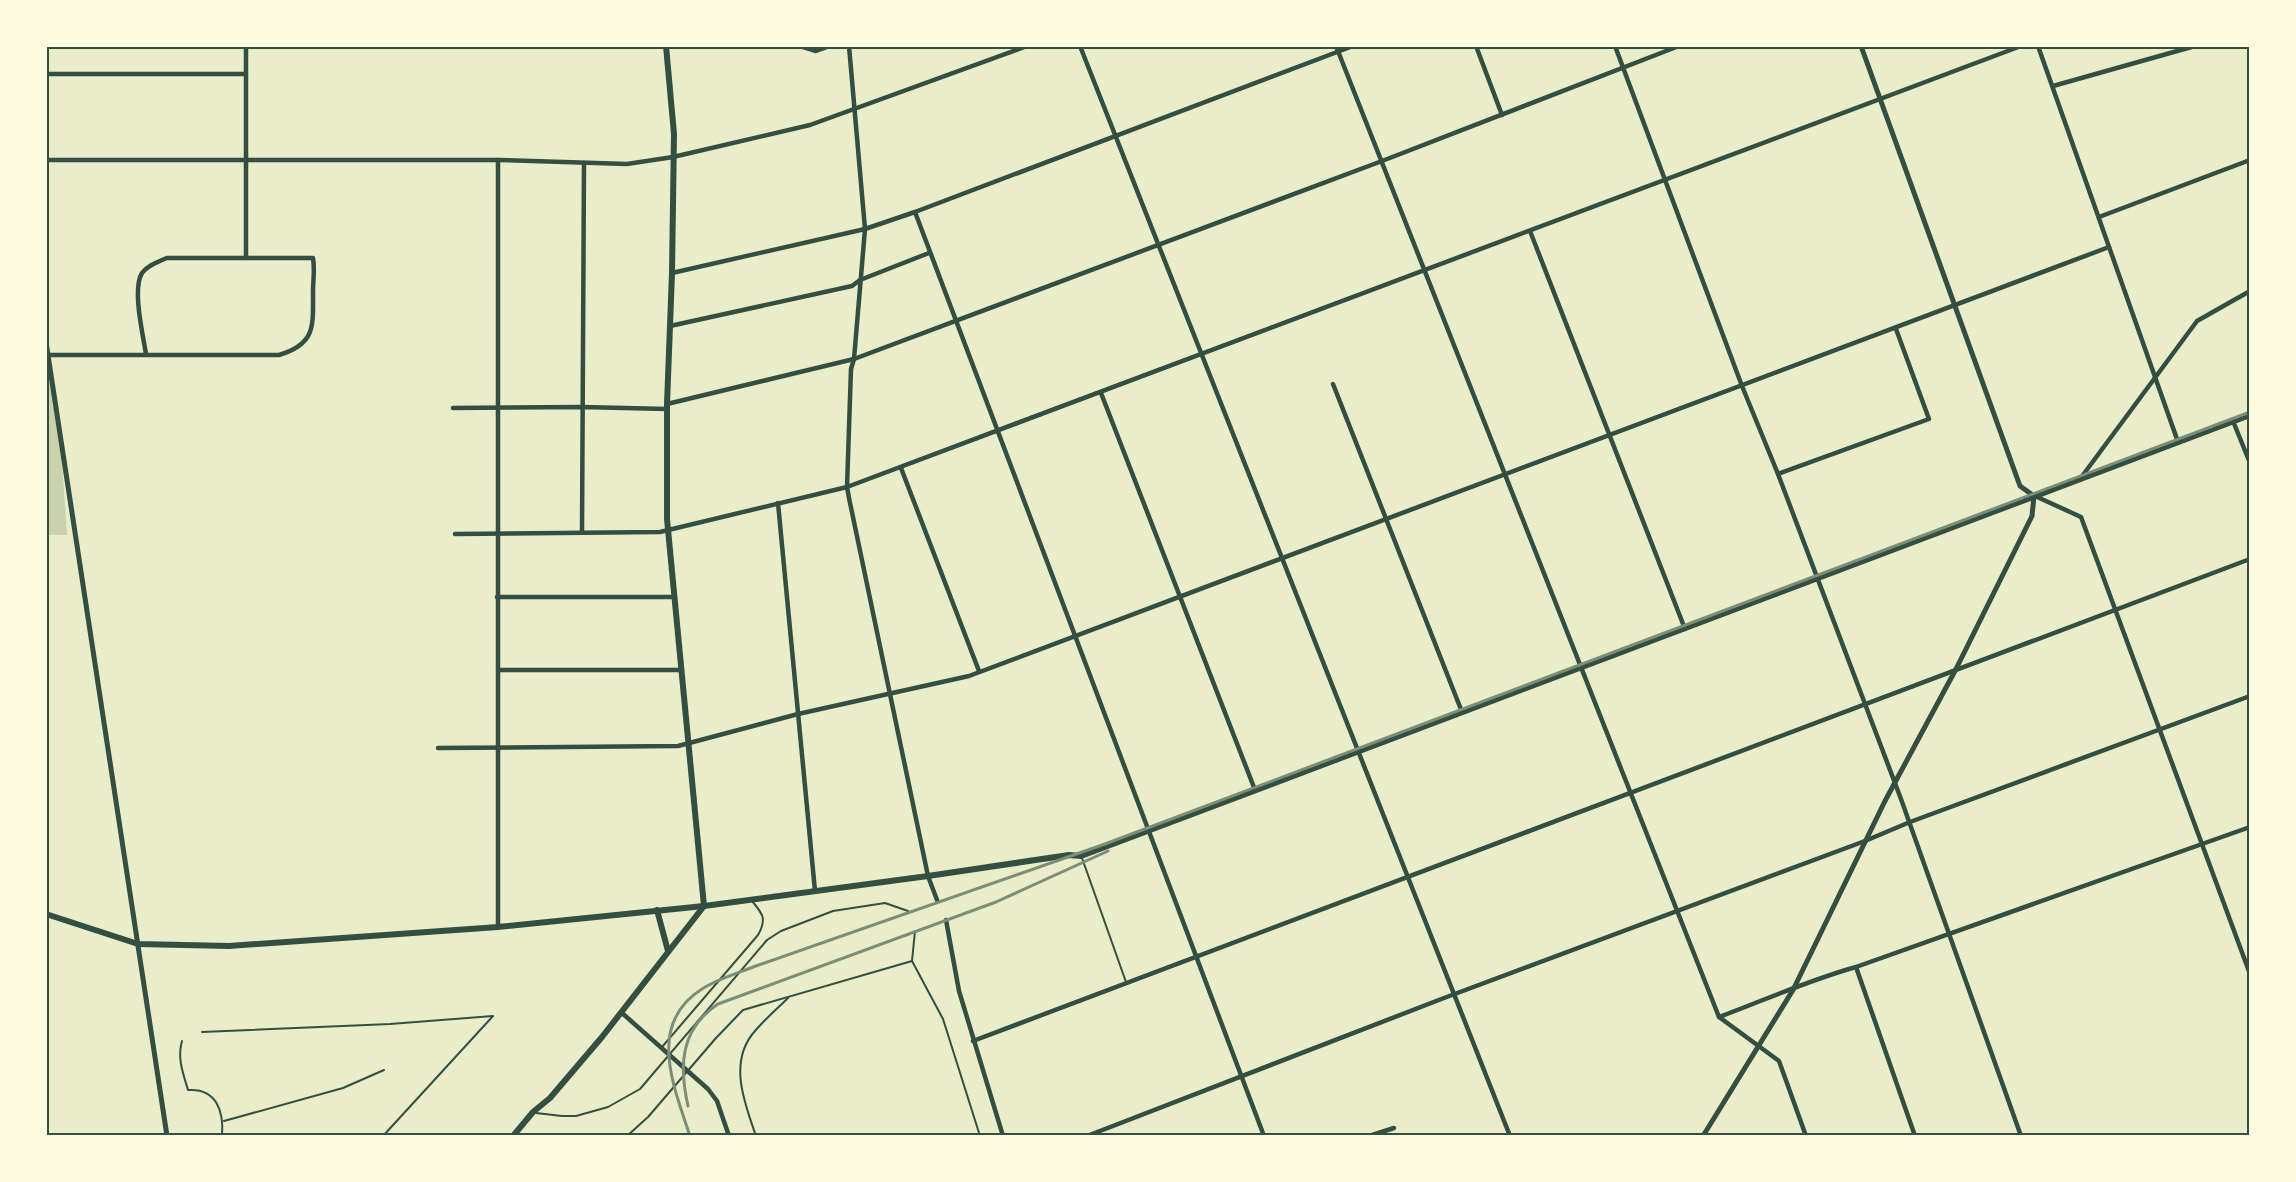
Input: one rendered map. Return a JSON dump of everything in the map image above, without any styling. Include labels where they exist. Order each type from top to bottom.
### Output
[{"type":"main road","points":[[513,1136],[533,1112],[550,1098],[622,1012],[704,906],[668,531],[667,406],[673,157],[670,76],[666,46]]},
{"type":"main road","points":[[46,914],[138,944],[229,946],[498,927],[704,906],[1069,855],[1081,856],[2250,415]]},
{"type":"main road","points":[[657,910],[668,951]]},
{"type":"street","points":[[246,46],[246,258]]},
{"type":"street","points":[[800,46],[816,51],[830,46]]},
{"type":"street","points":[[849,46],[865,229],[854,359],[851,369],[847,487],[928,876],[937,900]]},
{"type":"street","points":[[46,160],[498,160],[627,164],[673,157],[810,125],[1027,46]]},
{"type":"street","points":[[1080,46],[1510,1136]]},
{"type":"street","points":[[672,273],[865,229],[915,212],[1337,49],[1353,46]]},
{"type":"street","points":[[1476,46],[1502,115]]},
{"type":"street","points":[[1615,46],[1742,386],[1778,474],[1910,822],[2021,1136]]},
{"type":"street","points":[[453,408],[667,406],[854,359],[1382,161],[1679,46]]},
{"type":"street","points":[[1861,46],[2020,486],[2034,496],[2081,517],[2250,974]]},
{"type":"street","points":[[455,534],[668,531],[847,487],[2021,46]]},
{"type":"street","points":[[2038,46],[2178,442]]},
{"type":"street","points":[[2167,46],[2169,53]]},
{"type":"street","points":[[2053,86],[2195,46]]},
{"type":"street","points":[[1337,49],[1719,1017],[1779,1061],[1806,1136]]},
{"type":"street","points":[[46,74],[246,74]]},
{"type":"street","points":[[498,160],[498,927]]},
{"type":"street","points":[[2099,217],[2250,160]]},
{"type":"street","points":[[582,532],[584,163]]},
{"type":"street","points":[[915,212],[1264,1136]]},
{"type":"street","points":[[1530,231],[1685,629]]},
{"type":"street","points":[[438,748],[687,745],[798,714],[969,676],[2109,247]]},
{"type":"street","points":[[670,326],[852,286],[860,280],[929,253]]},
{"type":"street","points":[[49,355],[281,355],[301,346],[309,336],[313,325],[313,258],[166,258],[148,267],[139,280],[137,288],[146,354]]},
{"type":"street","points":[[2080,479],[2197,321],[2250,291]]},
{"type":"street","points":[[1778,474],[1929,419],[1896,329]]},
{"type":"street","points":[[46,342],[167,1136]]},
{"type":"street","points":[[1333,384],[1462,712]]},
{"type":"street","points":[[1101,393],[1256,790]]},
{"type":"street","points":[[2233,421],[2250,463]]},
{"type":"street","points":[[901,468],[906,475],[979,671]]},
{"type":"street","points":[[1703,1136],[1793,990],[1865,842],[2027,528],[2032,516],[2034,496]]},
{"type":"street","points":[[778,503],[815,891]]},
{"type":"street","points":[[973,1041],[2250,559]]},
{"type":"street","points":[[497,597],[674,597]]},
{"type":"street","points":[[498,670],[681,670]]},
{"type":"street","points":[[1087,1136],[1242,1075],[1865,842],[1910,822],[2250,696]]},
{"type":"street","points":[[1719,1017],[1793,990],[1820,977],[1856,967],[2250,826]]},
{"type":"street","points":[[946,920],[959,991],[1001,1135]]},
{"type":"street","points":[[1856,967],[1915,1136]]},
{"type":"street","points":[[622,1012],[689,1071],[717,1101],[729,1136]]},
{"type":"street","points":[[1369,1136],[1394,1128]]},
{"type":"lane","points":[[1081,856],[1126,982]]},
{"type":"lane","points":[[662,1047],[758,935],[763,926],[763,918],[751,900]]},
{"type":"lane","points":[[533,1112],[576,1116],[608,1107],[640,1089],[767,940],[781,931],[833,911],[885,903],[908,911]]},
{"type":"lane","points":[[915,931],[912,961],[943,1019],[980,1136]]},
{"type":"lane","points":[[627,1136],[648,1117],[737,1015],[759,1004],[912,961]]},
{"type":"lane","points":[[756,1136],[741,1087],[739,1065],[745,1046],[754,1032],[790,996]]},
{"type":"lane","points":[[202,1032],[390,1024],[493,1016],[384,1136]]},
{"type":"lane","points":[[182,1041],[179,1052],[180,1061],[188,1090],[206,1092],[214,1097],[224,1121],[222,1136]]},
{"type":"lane","points":[[224,1121],[343,1088],[384,1070]]},
{"type":"green space","points":[[46,342],[60,432],[67,535],[47,535]]},
{"type":"railway","points":[[690,1136],[672,1077],[669,1038],[674,1020],[685,1003],[714,982],[1105,844],[2250,412]]},
{"type":"railway","points":[[688,1106],[684,1077],[685,1049],[696,1025],[718,1004],[996,902],[1108,851]]}]
